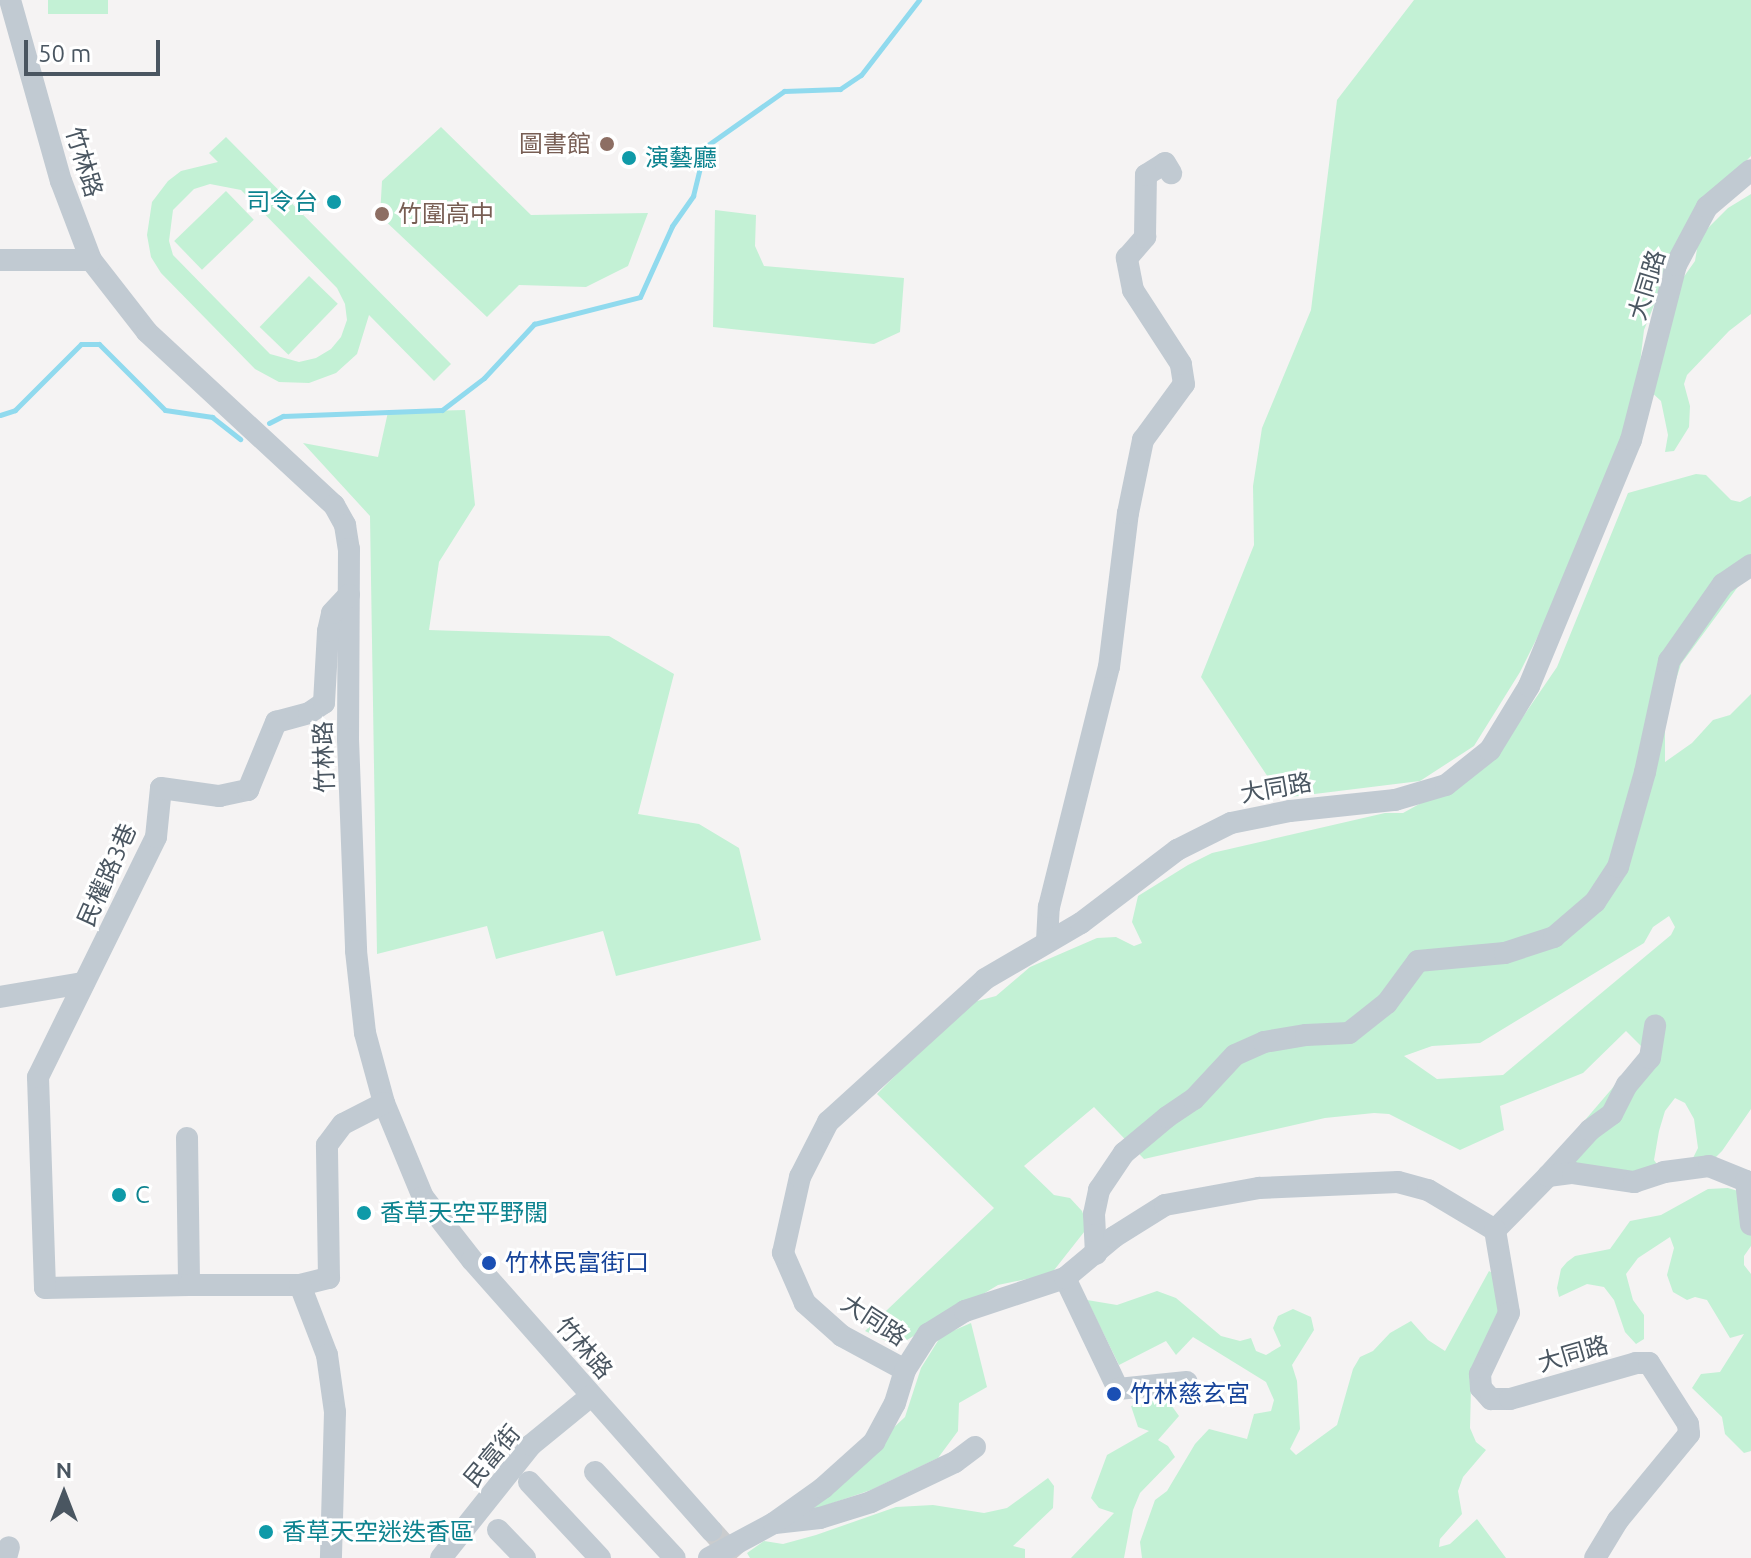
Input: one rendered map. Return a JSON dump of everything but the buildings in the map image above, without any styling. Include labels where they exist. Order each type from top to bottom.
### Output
[{"type":"street","name":"竹林路","points":[[10,0],[61,181],[91,260],[147,332],[334,505],[345,525],[349,595],[348,739],[356,951],[365,1033],[384,1103],[423,1197],[472,1260],[705,1526]]},
{"type":"street","points":[[1047,941],[1049,907],[1109,667],[1128,513],[1143,440],[1184,384],[1181,364],[1133,290],[1127,258],[1145,237],[1146,175],[1165,163],[1171,173]]},
{"type":"street","name":"大同路","points":[[905,1370],[842,1336],[805,1303],[783,1253],[800,1177],[828,1122],[974,988],[1081,923],[1177,850],[1231,823],[1290,811],[1395,800],[1446,785],[1490,750],[1529,686],[1631,440],[1676,265],[1707,207],[1751,170]]},
{"type":"street","points":[[0,260],[91,260]]},
{"type":"street","points":[[1096,1254],[1094,1214],[1099,1190],[1124,1153],[1194,1099],[1235,1055],[1264,1042],[1306,1035],[1349,1033],[1387,1003],[1418,961],[1505,953],[1542,941],[1554,937],[1595,902],[1618,867],[1645,772],[1669,661],[1723,584],[1751,565]]},
{"type":"street","name":"民權路3巷","points":[[84,983],[156,837],[161,788],[219,796],[248,790],[276,722],[309,713],[324,703],[332,613],[349,595]]},
{"type":"street","points":[[0,997],[84,983]]},
{"type":"street","points":[[84,983],[38,1077],[45,1288],[300,1285],[329,1278],[327,1145],[343,1124],[384,1103]]},
{"type":"street","points":[[1495,1230],[1590,1130],[1612,1114],[1627,1085],[1650,1058],[1655,1025]]},
{"type":"street","points":[[187,1138],[189,1285]]},
{"type":"street","points":[[1548,1176],[1573,1173],[1634,1182],[1664,1172],[1709,1166],[1746,1181],[1751,1225]]},
{"type":"street","name":"大同路","points":[[709,1558],[774,1523],[823,1488],[874,1442],[895,1403],[905,1370],[928,1334],[965,1311],[1065,1278],[1114,1237],[1165,1205],[1259,1188],[1398,1182],[1428,1190],[1495,1230],[1509,1313],[1480,1374],[1481,1388],[1491,1399],[1510,1399],[1636,1363],[1649,1363],[1688,1424],[1689,1434],[1618,1520],[1595,1558]]},
{"type":"street","points":[[1065,1278],[1118,1389],[1187,1382]]},
{"type":"street","points":[[300,1285],[327,1355],[335,1412],[331,1558]]},
{"type":"street","name":"民富街","points":[[441,1558],[531,1445],[591,1396]]},
{"type":"street","points":[[774,1523],[790,1524],[820,1518],[871,1502],[955,1462],[975,1447]]},
{"type":"street","points":[[595,1472],[675,1558]]},
{"type":"street","points":[[529,1482],[600,1558]]},
{"type":"street","points":[[498,1530],[525,1558]]},
{"type":"green space","points":[[48,0],[108,0],[108,14],[48,14]]},
{"type":"green space","points":[[1414,0],[1751,0],[1751,156],[1688,221],[1644,330],[1629,454],[1520,672],[1474,746],[1420,781],[1282,798],[1201,677],[1254,545],[1253,486],[1262,428],[1311,310],[1337,100]]},
{"type":"green space","points":[[441,127],[531,215],[648,213],[628,266],[586,287],[519,285],[487,317],[380,216],[382,181]]},
{"type":"green space","points":[[226,137],[451,364],[434,381],[369,315],[357,354],[336,373],[309,383],[279,382],[255,369],[161,273],[151,257],[147,235],[152,202],[168,181],[181,171],[218,162],[209,153]],"holes":[[[210,184],[241,190],[337,288],[345,304],[347,320],[341,337],[331,349],[316,358],[299,362],[270,354],[173,255],[169,241],[173,210],[194,189]]]},
{"type":"green space","points":[[226,191],[254,220],[202,270],[174,241]]},
{"type":"green space","points":[[1751,194],[1751,314],[1729,331],[1687,375],[1684,384],[1690,406],[1689,427],[1674,451],[1665,452],[1668,435],[1661,401],[1648,389],[1678,285],[1695,261],[1698,243],[1708,228],[1728,208]]},
{"type":"green space","points":[[715,210],[756,215],[755,246],[764,266],[904,278],[900,332],[874,344],[713,327]]},
{"type":"green space","points":[[309,276],[338,304],[288,355],[260,327]]},
{"type":"green space","points":[[465,410],[475,505],[439,562],[429,630],[609,636],[674,674],[638,814],[699,824],[739,848],[761,940],[616,976],[603,931],[496,959],[487,926],[377,954],[370,516],[303,443],[378,457],[388,412]]},
{"type":"green space","points":[[1696,474],[1706,475],[1731,500],[1740,502],[1751,496],[1751,569],[1681,664],[1665,714],[1665,762],[1692,743],[1713,720],[1730,715],[1751,694],[1751,1109],[1722,1151],[1705,1168],[1690,1164],[1698,1148],[1694,1119],[1685,1103],[1675,1098],[1665,1111],[1659,1131],[1654,1160],[1659,1167],[1621,1175],[1532,1182],[1645,1050],[1626,1031],[1583,1073],[1500,1106],[1504,1130],[1460,1150],[1389,1114],[1374,1113],[1325,1118],[1144,1159],[1094,1107],[1024,1166],[1054,1195],[1070,1198],[1082,1211],[1088,1227],[1051,1274],[998,1285],[897,1346],[865,1331],[994,1208],[877,1094],[966,1004],[996,996],[1030,967],[1097,938],[1116,937],[1134,946],[1142,943],[1132,922],[1138,896],[1188,865],[1212,853],[1385,813],[1403,813],[1472,775],[1505,743],[1557,667],[1628,493]],"holes":[[[1669,916],[1675,927],[1671,935],[1503,1075],[1437,1079],[1404,1056],[1432,1046],[1480,1043],[1644,943],[1653,927]]]},
{"type":"green space","points":[[1728,1188],[1751,1201],[1751,1246],[1744,1256],[1744,1265],[1751,1274],[1751,1451],[1744,1453],[1725,1434],[1722,1417],[1692,1388],[1701,1374],[1720,1372],[1744,1334],[1730,1338],[1707,1300],[1695,1297],[1687,1300],[1673,1292],[1667,1275],[1674,1248],[1670,1237],[1638,1258],[1626,1274],[1633,1300],[1644,1315],[1644,1339],[1636,1344],[1625,1332],[1614,1300],[1604,1287],[1587,1284],[1559,1297],[1557,1288],[1561,1269],[1567,1262],[1575,1256],[1610,1249],[1630,1221],[1661,1215],[1708,1189]]},
{"type":"green space","points":[[1489,1271],[1497,1276],[1502,1316],[1471,1388],[1470,1428],[1476,1442],[1486,1450],[1463,1477],[1458,1491],[1462,1514],[1440,1539],[1439,1547],[1450,1544],[1477,1519],[1506,1558],[1142,1558],[1140,1542],[1155,1500],[1167,1491],[1195,1444],[1209,1429],[1247,1439],[1254,1414],[1271,1411],[1274,1400],[1266,1382],[1193,1337],[1176,1355],[1166,1341],[1119,1365],[1087,1300],[1117,1305],[1157,1291],[1176,1298],[1221,1336],[1240,1341],[1251,1338],[1256,1351],[1266,1355],[1281,1346],[1273,1328],[1278,1316],[1293,1309],[1311,1317],[1314,1330],[1292,1365],[1297,1381],[1300,1429],[1290,1449],[1296,1455],[1337,1425],[1353,1369],[1360,1357],[1373,1351],[1390,1333],[1411,1321],[1428,1340],[1445,1351]]},
{"type":"green space","points":[[971,1323],[987,1387],[959,1403],[958,1431],[938,1458],[871,1490],[803,1513],[905,1417],[921,1368],[941,1336]]},
{"type":"green space","points":[[1166,1398],[1179,1416],[1158,1440],[1168,1446],[1175,1457],[1140,1493],[1133,1510],[1124,1558],[1071,1558],[1114,1513],[1099,1508],[1091,1498],[1107,1455],[1149,1431],[1138,1427],[1131,1406]]},
{"type":"green space","points":[[1048,1478],[1054,1486],[1053,1508],[1013,1546],[1025,1549],[1025,1558],[750,1558],[747,1553],[764,1541],[783,1544],[896,1507],[933,1505],[984,1513],[1007,1508]]},
{"type":"waterway","points":[[269,423],[283,416],[442,410],[484,378],[534,324],[640,297],[672,226],[693,196],[705,147],[784,91],[840,89],[861,75],[919,0]]},
{"type":"waterway","points":[[0,415],[15,410],[81,344],[99,344],[165,410],[212,417],[240,439]]},
{"type":"tunnel","points":[[711,1530],[736,1558]]},
{"type":"place","name":"圖書館","points":[[607,144]]},
{"type":"place","name":"演藝廳","points":[[629,158]]},
{"type":"place","name":"司令台","points":[[334,202]]},
{"type":"place","name":"竹圍高中","points":[[382,214]]},
{"type":"place","name":"C","points":[[119,1195]]},
{"type":"place","name":"香草天空平野闊","points":[[364,1213]]},
{"type":"place","name":"竹林民富街口","points":[[489,1263]]},
{"type":"place","name":"竹林慈玄宮","points":[[1114,1394]]},
{"type":"place","name":"香草天空迷迭香區","points":[[266,1532]]}]
